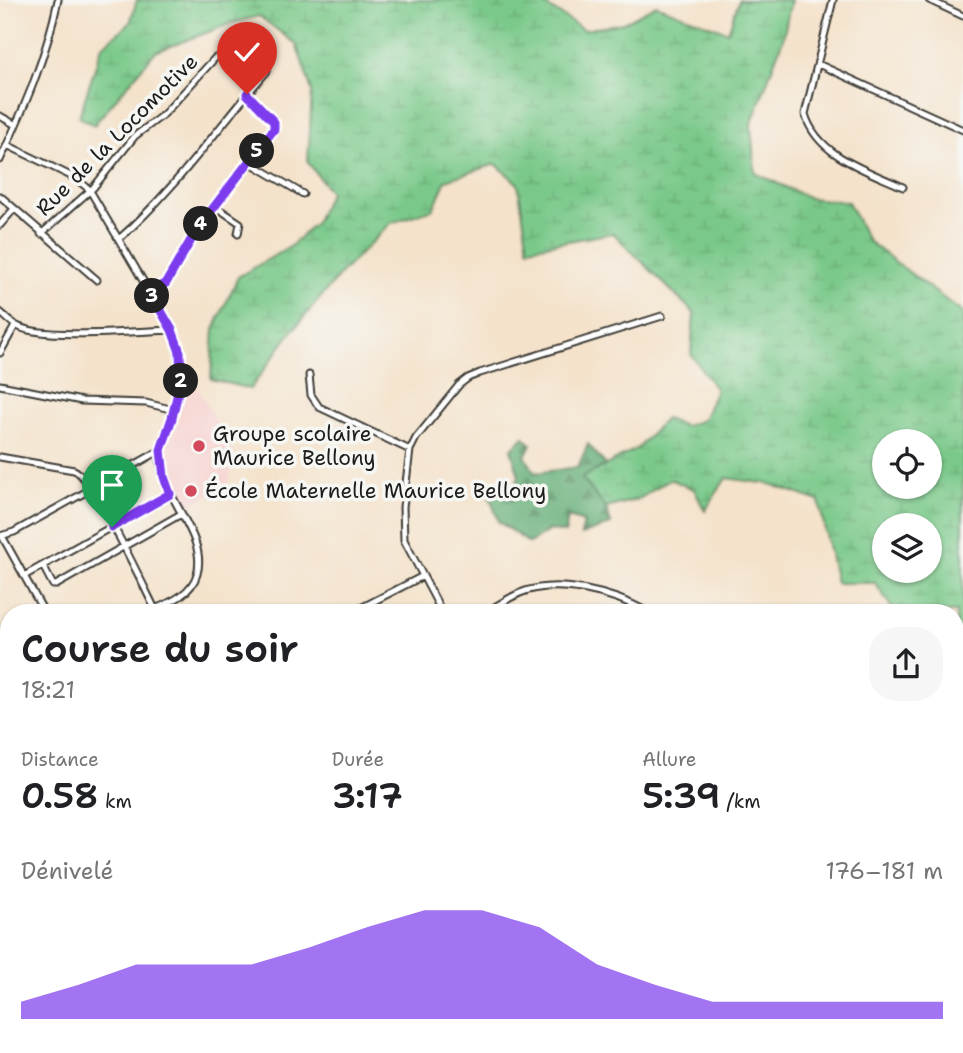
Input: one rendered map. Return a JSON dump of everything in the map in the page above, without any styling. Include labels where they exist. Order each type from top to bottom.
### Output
[{"type":"street","points":[[0,160],[36,80],[51,34],[58,0]]},
{"type":"street","points":[[833,0],[805,114],[812,131],[832,152],[903,187]]},
{"type":"street","points":[[929,0],[963,16]]},
{"type":"street","name":"Rue de la Locomotive","points":[[41,234],[90,190],[135,136],[164,114],[215,58]]},
{"type":"street","points":[[818,64],[963,130]]},
{"type":"street","points":[[119,239],[167,193],[267,71]]},
{"type":"street","points":[[150,292],[166,283],[192,236],[274,125],[247,94]]},
{"type":"street","points":[[0,117],[16,125]]},
{"type":"street","points":[[7,145],[75,178],[90,190],[172,330],[180,352],[181,379],[161,450],[164,477],[170,494],[195,541],[200,560],[197,578],[186,593],[165,604]]},
{"type":"street","points":[[249,162],[303,194]]},
{"type":"street","points":[[0,197],[97,281]]},
{"type":"street","points":[[216,207],[240,222],[238,234]]},
{"type":"street","points":[[0,225],[14,209]]},
{"type":"street","points":[[0,312],[15,326],[52,333],[172,330]]},
{"type":"street","points":[[438,604],[404,540],[402,507],[410,450],[442,404],[468,378],[662,316]]},
{"type":"street","points":[[0,353],[15,326]]},
{"type":"street","points":[[309,375],[312,395],[319,407],[410,450]]},
{"type":"street","points":[[0,384],[82,401],[146,404],[174,410]]},
{"type":"street","points":[[40,604],[1,536],[14,532],[161,450]]},
{"type":"street","points":[[0,457],[74,470],[83,475],[152,604]]},
{"type":"street","points":[[24,576],[170,494]]},
{"type":"street","points":[[43,566],[53,585],[56,585],[181,514]]},
{"type":"street","points":[[369,604],[423,576]]},
{"type":"street","points":[[500,604],[520,593],[565,587],[628,604]]},
{"type":"shaded area","name":"Groupe scolaire Maurice Bellony","points":[[190,374],[235,456],[228,484],[184,509],[167,476],[164,456]]},
{"type":"green space","points":[[137,0],[537,0],[584,30],[623,23],[656,5],[728,32],[739,0],[791,0],[783,39],[751,125],[755,173],[809,198],[848,202],[868,241],[963,313],[963,604],[889,604],[875,583],[942,583],[942,513],[872,513],[872,583],[836,583],[819,501],[770,484],[726,478],[705,511],[694,489],[670,479],[639,499],[606,508],[582,478],[638,448],[665,419],[685,426],[703,420],[716,390],[691,354],[694,313],[613,233],[528,248],[518,184],[496,164],[446,180],[433,209],[391,223],[342,272],[293,330],[250,389],[211,379],[214,329],[238,277],[291,246],[315,223],[330,192],[308,162],[312,91],[296,44],[259,16],[232,23],[155,52],[94,125],[79,117],[102,46],[130,23]]},
{"type":"green space","points":[[524,437],[531,444],[525,456],[535,473],[578,467],[588,444],[606,465],[582,478],[606,508],[611,524],[581,535],[584,522],[568,517],[565,533],[550,530],[529,543],[499,522],[487,490],[513,492],[519,476],[511,449]]},
{"type":"place","name":"Groupe scolaire Maurice Bellony","points":[[199,446]]},
{"type":"place","name":"École Maternelle Maurice Bellony","points":[[191,491]]},
{"type":"route","points":[[112,527],[170,494],[160,460],[181,379],[180,352],[172,330],[150,292],[166,283],[198,228],[274,129],[274,122],[247,94]]}]
